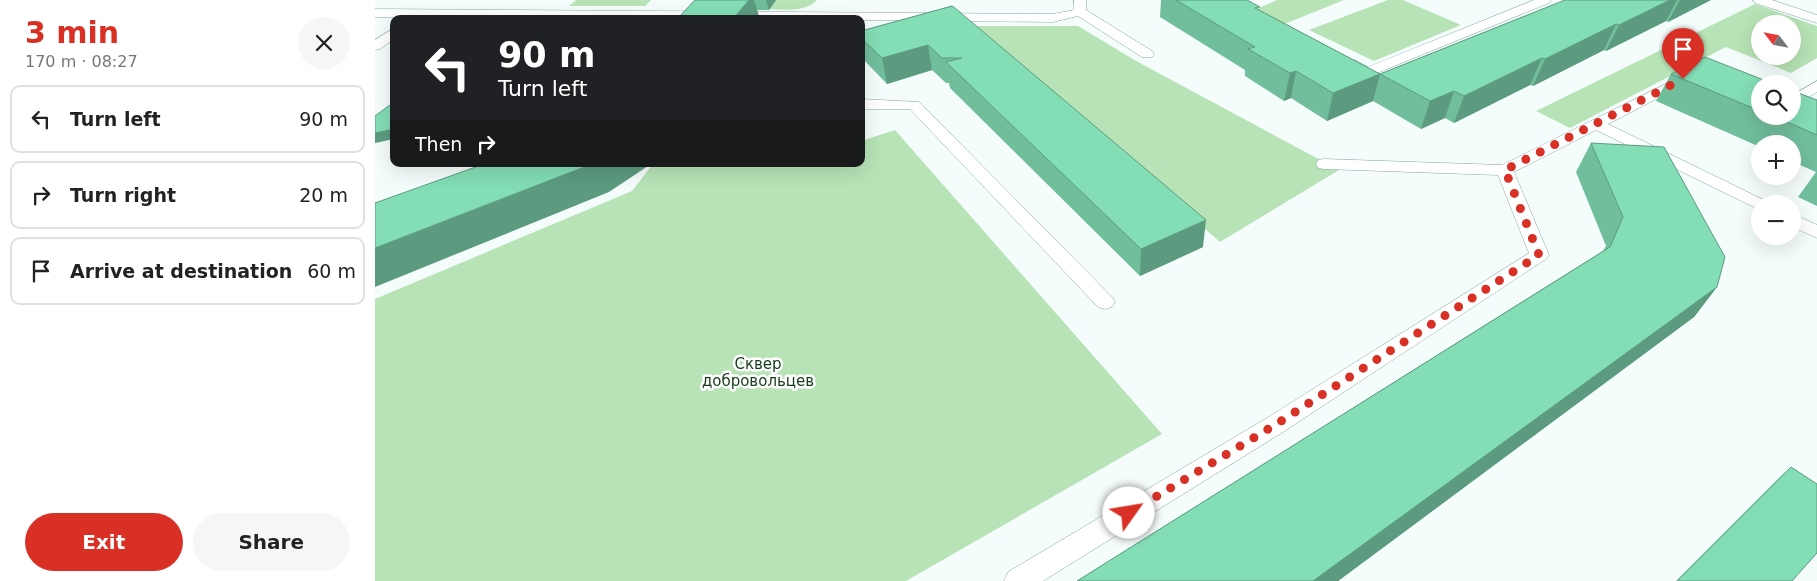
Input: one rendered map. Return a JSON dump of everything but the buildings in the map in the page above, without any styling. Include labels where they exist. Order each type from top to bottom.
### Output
[{"type":"lane","points":[[417,15],[438,0]]},
{"type":"lane","points":[[833,15],[842,0]]},
{"type":"lane","points":[[1500,0],[1512,14]]},
{"type":"lane","points":[[1335,54],[1367,72],[1545,0]]},
{"type":"lane","points":[[1759,0],[1817,19]]},
{"type":"lane","points":[[865,17],[1053,18],[1080,6],[1147,54]]},
{"type":"lane","points":[[375,13],[402,15]]},
{"type":"lane","points":[[375,46],[390,35]]},
{"type":"lane","points":[[1324,164],[1505,170],[1701,70]]},
{"type":"lane","points":[[1801,96],[1817,86]]},
{"type":"lane","points":[[865,104],[914,105],[1105,302]]},
{"type":"lane","points":[[1596,124],[1751,201]]},
{"type":"lane","points":[[1018,581],[1275,425],[1539,255],[1505,170]]},
{"type":"lane","points":[[1801,224],[1817,232]]},
{"type":"green space","points":[[576,0],[651,0],[645,6],[569,6]]},
{"type":"green space","points":[[765,0],[817,0],[798,9],[759,8]]},
{"type":"green space","points":[[1277,0],[1344,0],[1277,27],[1249,12]]},
{"type":"green space","points":[[1388,0],[1403,0],[1461,25],[1374,61],[1309,30]]},
{"type":"green space","points":[[1755,4],[1786,15],[1751,15],[1751,57],[1726,47],[1570,128],[1536,111]]},
{"type":"green space","points":[[1801,20],[1817,26],[1817,58],[1791,73],[1771,65],[1801,65]]},
{"type":"green space","points":[[961,26],[1078,26],[1138,62],[1339,170],[1220,242],[1051,94]]},
{"type":"green space","name":"Сквер добровольцев","points":[[895,130],[1162,434],[906,581],[375,581],[375,299],[632,191],[651,167],[865,167],[865,140]]},
{"type":"route","points":[[1129,513],[1275,425],[1539,255],[1505,170],[1683,79]]}]
